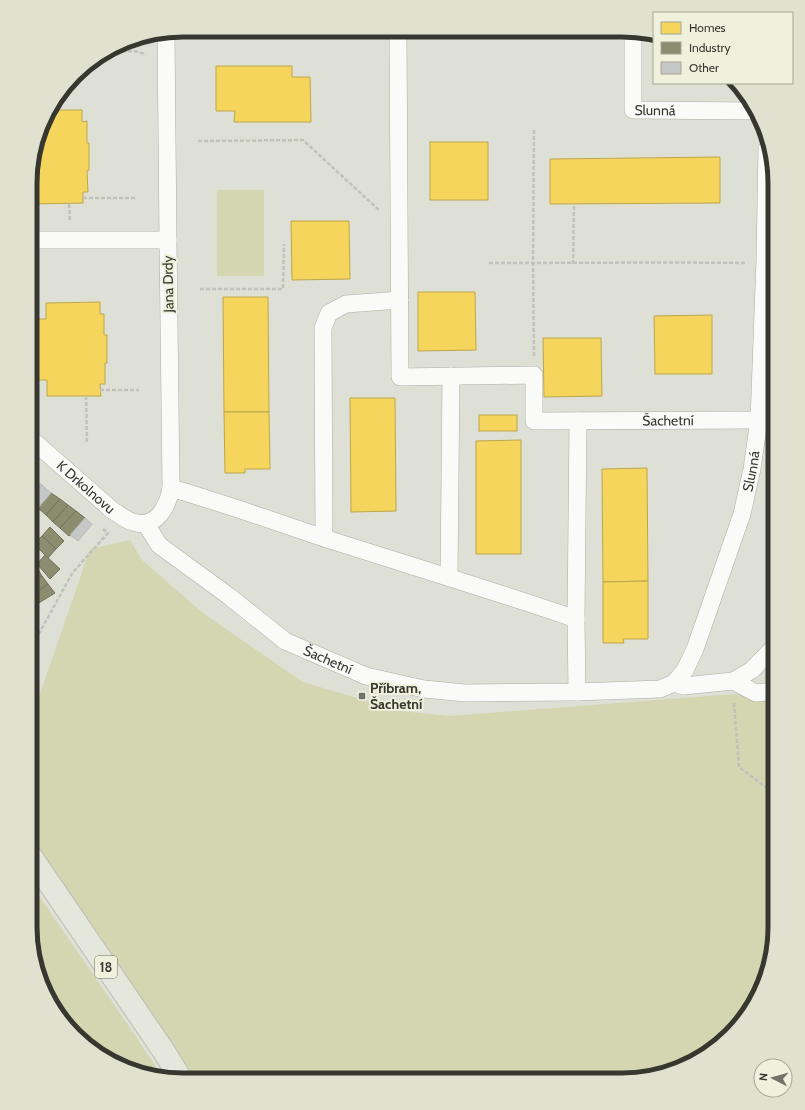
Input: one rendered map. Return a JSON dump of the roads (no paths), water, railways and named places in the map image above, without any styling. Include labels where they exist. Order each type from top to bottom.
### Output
[{"type":"main road","name":"18","points":[[37,865],[177,1073]]},
{"type":"street","points":[[398,37],[400,377],[451,376],[449,577]]},
{"type":"street","name":"Slunná","points":[[633,37],[633,110],[749,111]]},
{"type":"street","name":"Jana Drdy","points":[[146,524],[159,516],[170,497],[171,488],[166,38]]},
{"type":"street","name":"Slunná","points":[[674,683],[685,670],[695,649],[742,514],[752,469],[767,420],[765,259],[767,163]]},
{"type":"street","points":[[37,240],[168,240]]},
{"type":"street","points":[[324,538],[324,328],[329,313],[346,304],[400,300]]},
{"type":"street","name":"Šachetní","points":[[451,376],[534,375],[534,421],[767,420]]},
{"type":"street","points":[[577,692],[576,619],[578,421]]},
{"type":"street","name":"K Drkolnovu","points":[[37,444],[112,510],[135,523],[146,524]]},
{"type":"street","points":[[171,488],[576,619]]},
{"type":"street","name":"Šachetní","points":[[146,524],[159,545],[230,597],[285,641],[366,676],[424,689],[465,693],[577,692],[660,689],[674,683],[684,686],[732,681]]},
{"type":"street","points":[[732,681],[752,670],[768,653]]},
{"type":"street","points":[[732,681],[756,693],[768,692]]},
{"type":"place","name":"Příbram, Šachetní","points":[[362,696]]}]
